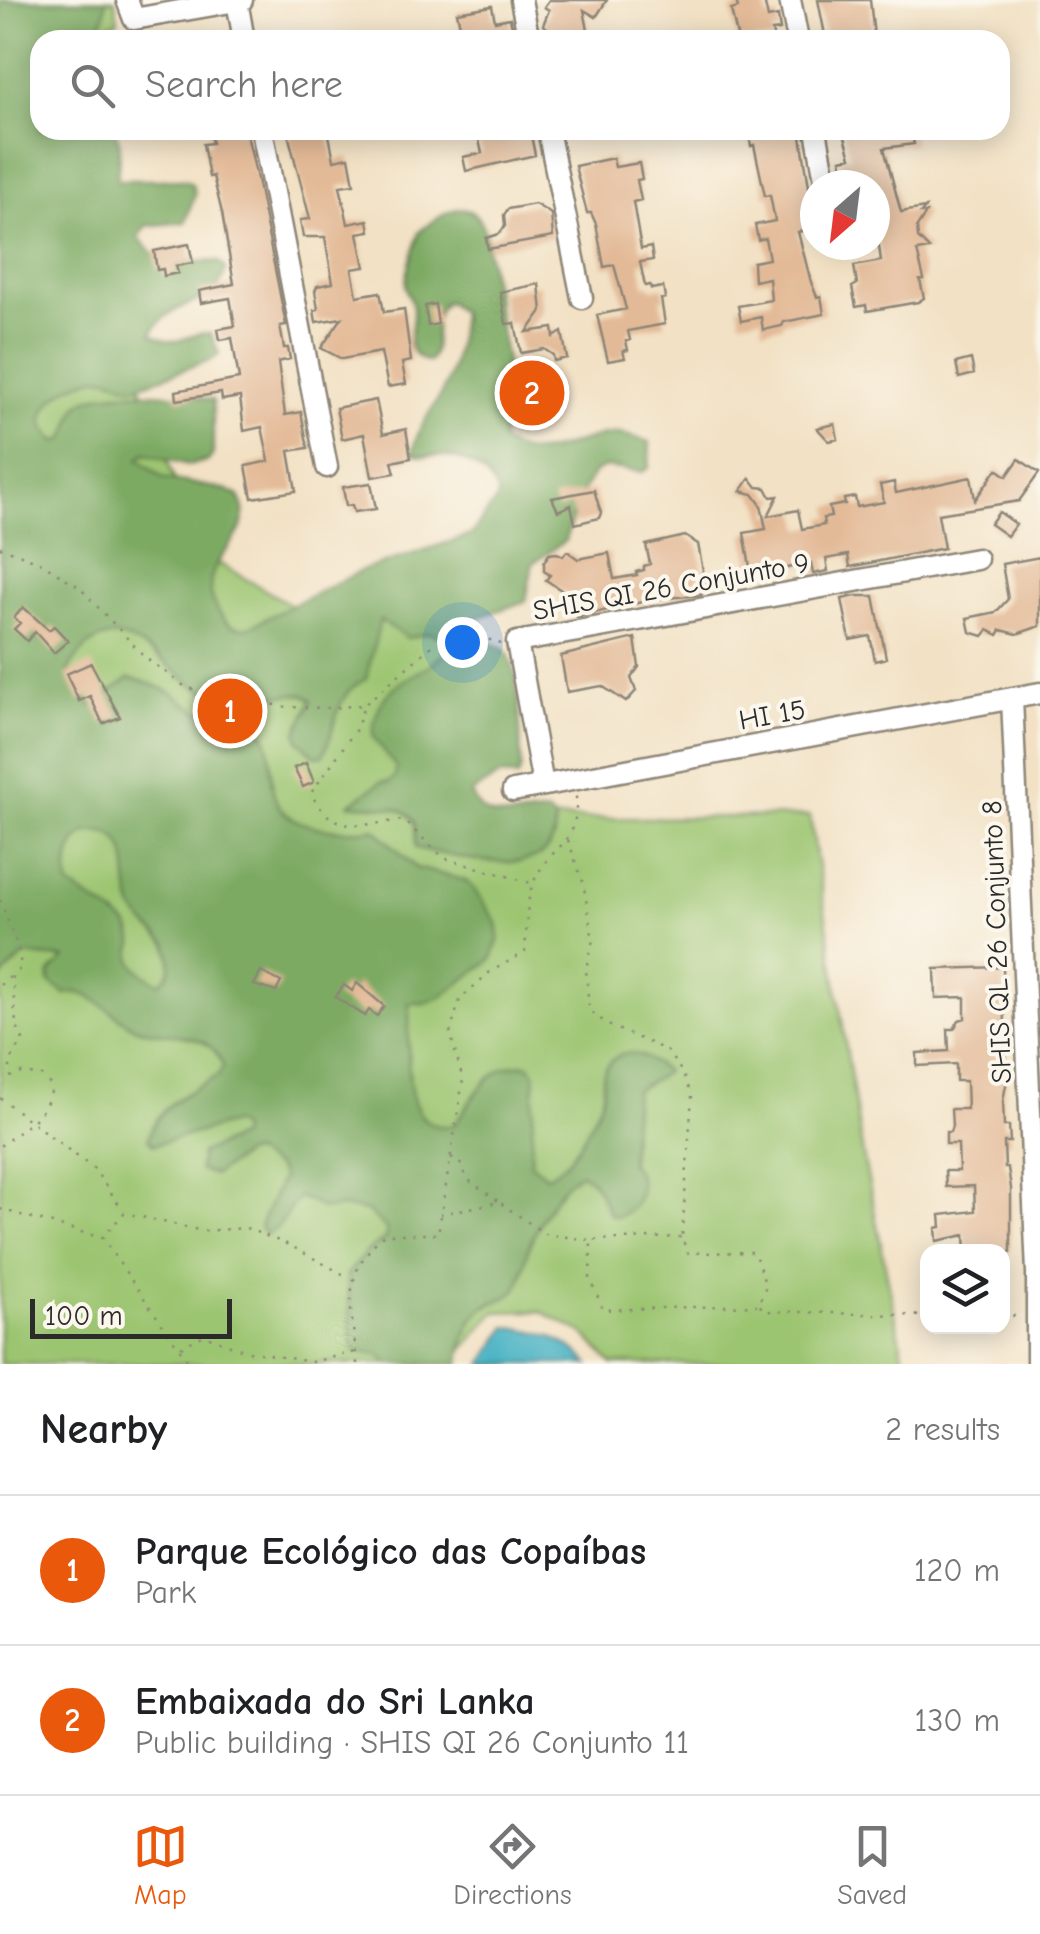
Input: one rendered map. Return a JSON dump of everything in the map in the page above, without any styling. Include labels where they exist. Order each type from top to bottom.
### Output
[{"type":"street","points":[[129,9],[136,19],[240,0],[243,30]]},
{"type":"street","points":[[521,0],[527,30]]},
{"type":"street","points":[[790,0],[796,30]]},
{"type":"street","points":[[264,140],[326,467]]},
{"type":"street","points":[[550,140],[582,298]]},
{"type":"street","points":[[818,140],[823,170]]},
{"type":"street","name":"SHIS QI 26 Conjunto 9","points":[[543,785],[518,642],[977,559]]},
{"type":"street","name":"HI 15","points":[[514,791],[1040,693]]},
{"type":"street","name":"SHIS QL 26 Conjunto 8","points":[[1012,698],[1037,1364]]},
{"type":"path","points":[[0,547],[42,563],[79,587],[145,656],[188,688],[287,706],[364,705]]},
{"type":"path","points":[[518,642],[497,644],[474,634],[434,644],[364,705],[357,728],[310,792],[320,812],[340,824],[404,820],[444,858],[532,883]]},
{"type":"path","points":[[358,1364],[351,1279],[365,1252],[384,1234],[438,1234],[463,1080],[450,1033],[460,1000],[490,972],[525,952],[532,883],[549,858],[568,840],[576,822],[575,779]]},
{"type":"path","points":[[568,840],[583,882],[593,940],[586,969],[589,1010],[608,1025],[666,1050],[682,1072],[692,1096],[682,1238],[687,1253],[754,1252],[766,1286],[758,1305]]},
{"type":"path","points":[[0,900],[19,950],[21,968],[0,985]]},
{"type":"path","points":[[10,1074],[10,1062],[23,1040],[14,1024],[16,998],[12,976]]},
{"type":"path","points":[[0,1080],[10,1074],[44,1076],[52,1088],[45,1108],[32,1123],[0,1146]]},
{"type":"path","points":[[0,1098],[52,1139],[66,1144],[94,1169],[124,1213],[203,1231],[246,1228],[289,1245],[351,1279]]},
{"type":"path","points":[[452,1157],[462,1166],[467,1179],[545,1234],[592,1240],[682,1238]]},
{"type":"path","points":[[440,1214],[499,1202]]},
{"type":"path","points":[[0,1209],[102,1238],[190,1364]]},
{"type":"path","points":[[102,1238],[124,1213]]},
{"type":"path","points":[[592,1240],[590,1278],[603,1310],[758,1305],[768,1310],[920,1316]]},
{"type":"path","points":[[178,1348],[204,1335],[243,1350],[311,1362],[356,1351]]},
{"type":"green space","points":[[0,0],[115,0],[118,21],[98,30],[30,30],[30,140],[52,140],[201,553],[293,606],[469,586],[453,820],[810,816],[863,1155],[905,1364],[612,1364],[584,1334],[540,1311],[495,1312],[451,1364],[0,1364]]},
{"type":"green space","points":[[0,0],[105,0],[105,14],[95,30],[30,30],[30,140],[119,140],[117,180],[185,180],[192,184],[195,194],[185,222],[145,226],[139,238],[168,263],[219,262],[225,269],[213,291],[169,314],[152,334],[179,341],[196,334],[211,334],[219,354],[138,386],[107,378],[88,380],[67,389],[50,403],[43,424],[55,441],[64,440],[80,404],[106,394],[144,393],[213,400],[213,454],[208,461],[188,465],[145,453],[139,459],[163,478],[227,490],[239,496],[244,513],[241,527],[216,565],[211,580],[212,596],[229,624],[247,628],[363,570],[471,535],[498,498],[491,482],[470,464],[413,453],[418,434],[450,374],[461,313],[447,301],[441,307],[433,354],[429,362],[419,358],[411,347],[413,309],[406,281],[419,232],[454,210],[471,211],[484,229],[507,369],[502,441],[528,452],[611,434],[650,442],[649,467],[642,472],[605,467],[594,472],[579,497],[565,541],[533,563],[526,601],[462,623],[458,631],[503,649],[514,670],[519,705],[518,777],[501,775],[471,793],[485,812],[494,816],[547,813],[554,818],[553,840],[542,854],[524,861],[502,862],[416,848],[414,822],[403,811],[350,804],[395,777],[396,767],[373,736],[376,717],[389,692],[447,651],[446,642],[435,634],[407,638],[380,620],[366,679],[341,703],[323,755],[315,756],[299,741],[297,732],[312,700],[305,695],[231,699],[216,695],[190,683],[141,645],[111,637],[96,641],[82,652],[68,671],[91,706],[129,678],[167,690],[205,713],[251,717],[266,738],[274,795],[290,816],[317,827],[375,829],[416,868],[464,880],[472,886],[497,923],[499,937],[492,959],[439,998],[409,1003],[410,1081],[422,1116],[435,1125],[454,1125],[493,1075],[504,1068],[529,1065],[535,1074],[531,1163],[546,1176],[564,1164],[586,1133],[602,1097],[604,1074],[612,1061],[627,1053],[643,1056],[665,1071],[635,1091],[630,1163],[639,1178],[640,1193],[633,1206],[618,1217],[610,1215],[587,1177],[581,1173],[573,1178],[549,1206],[528,1250],[517,1288],[483,1308],[471,1321],[459,1364],[389,1364],[379,1355],[356,1351],[352,1346],[347,1275],[365,1253],[387,1237],[386,1229],[367,1211],[324,1209],[300,1197],[281,1223],[265,1234],[260,1226],[282,1177],[277,1168],[253,1153],[245,1154],[214,1175],[199,1170],[201,1153],[241,1136],[239,1127],[232,1123],[153,1145],[148,1139],[167,1108],[219,1075],[223,1067],[217,1054],[198,1040],[134,1027],[83,994],[66,994],[49,982],[50,973],[65,958],[25,955],[0,979]],"holes":[[[86,832],[115,837],[125,857],[134,909],[167,944],[170,966],[159,983],[132,961],[133,943],[128,926],[69,885],[72,849]]]},
{"type":"water","points":[[507,1327],[552,1337],[589,1364],[482,1364]]},
{"type":"building","points":[[549,0],[607,0],[596,17],[584,10],[588,30],[550,30],[543,25],[549,10],[544,7]]},
{"type":"building","points":[[736,0],[764,0],[768,18],[778,16],[780,30],[736,30],[731,10],[738,8]]},
{"type":"building","points":[[818,0],[870,0],[873,30],[824,30]]},
{"type":"building","points":[[492,6],[495,21],[510,18],[513,30],[461,30],[457,12]]},
{"type":"building","points":[[211,140],[248,140],[286,325],[280,326],[290,359],[278,362],[285,415],[301,412],[308,448],[289,451],[296,491],[252,498],[246,466],[269,461],[262,427],[244,431],[240,397],[222,400],[221,393],[177,400],[176,391],[239,379],[232,338],[220,340],[218,329],[235,326],[230,298],[201,303],[199,291],[234,284],[222,213],[203,144],[212,143]]},
{"type":"building","points":[[290,140],[330,140],[334,160],[349,157],[354,184],[340,186],[348,224],[368,220],[370,231],[358,233],[365,267],[352,269],[357,296],[380,292],[384,312],[404,309],[411,361],[402,363],[406,384],[388,387],[381,352],[342,359],[321,348],[342,318],[316,322],[317,286],[333,283],[325,237],[303,237],[300,220],[310,219]]},
{"type":"building","points":[[479,140],[532,140],[535,155],[466,171],[463,157],[482,153]]},
{"type":"building","points":[[750,140],[802,140],[806,170],[800,170],[800,260],[805,260],[817,297],[821,296],[824,314],[763,330],[761,317],[741,321],[738,306],[771,300],[769,278],[754,281],[753,262],[769,259],[765,238],[758,240],[755,225],[775,221]]},
{"type":"building","points":[[846,140],[913,140],[914,144],[884,148],[890,170],[843,170],[841,159],[851,157]]},
{"type":"building","points":[[613,158],[615,167],[639,163],[641,200],[633,202],[641,249],[651,247],[653,260],[640,262],[645,286],[663,287],[665,324],[628,331],[625,358],[608,361],[597,315],[626,309],[614,265],[604,267],[596,224],[591,213],[587,213],[575,166]]},
{"type":"building","points":[[890,171],[901,212],[925,208],[917,227],[918,238],[929,249],[917,251],[924,298],[867,311],[866,305],[856,307],[852,287],[857,284],[854,266],[890,260]]},
{"type":"building","points":[[535,204],[551,214],[553,237],[488,249],[486,238],[499,234],[508,209]]},
{"type":"building","points":[[189,244],[193,263],[176,266],[178,273],[164,276],[163,269],[157,270],[154,251]]},
{"type":"building","points":[[539,284],[542,311],[527,332],[553,328],[554,337],[562,332],[567,358],[554,361],[553,355],[544,349],[521,353],[515,323],[506,324],[500,292]]},
{"type":"building","points":[[435,304],[438,324],[428,326],[425,306]]},
{"type":"building","points":[[971,359],[974,374],[959,378],[956,363]]},
{"type":"building","points":[[376,400],[383,434],[406,429],[411,458],[392,462],[395,473],[372,477],[364,434],[342,439],[336,408]]},
{"type":"building","points":[[835,424],[838,439],[829,441],[817,428]]},
{"type":"building","points":[[1019,459],[1039,473],[1019,501],[938,514],[944,548],[850,567],[848,555],[826,559],[828,571],[813,574],[811,563],[759,574],[751,572],[744,533],[766,529],[761,505],[753,494],[741,491],[750,478],[757,487],[766,488],[771,497],[778,496],[768,516],[798,510],[802,529],[824,525],[823,518],[831,517],[829,507],[845,504],[844,499],[855,497],[857,507],[884,502],[880,485],[894,482],[896,493],[971,477],[975,500],[997,469],[1007,476]]},
{"type":"building","points":[[371,483],[376,509],[354,512],[352,505],[346,506],[343,487]]},
{"type":"building","points":[[594,490],[599,518],[575,524],[571,505],[558,511],[552,498]]},
{"type":"building","points":[[999,512],[1016,524],[1007,536],[990,524]]},
{"type":"building","points":[[685,536],[698,544],[703,571],[698,578],[708,585],[701,595],[655,599],[577,617],[576,607],[564,599],[567,594],[546,580],[550,575],[544,571],[544,562],[549,554],[563,556],[567,551],[578,559],[609,553],[614,579],[637,575],[650,564],[646,545]]},
{"type":"building","points":[[1040,557],[1040,626],[1017,634],[1001,630],[998,635],[988,630],[983,636],[970,632],[967,618],[996,612],[1008,599],[1002,564]]},
{"type":"building","points":[[874,596],[886,658],[875,661],[870,636],[850,640],[842,599]]},
{"type":"building","points":[[23,607],[49,630],[54,626],[68,641],[54,653],[35,632],[27,641],[14,629],[20,623],[14,618]]},
{"type":"building","points":[[635,638],[639,667],[631,678],[636,691],[626,702],[602,686],[567,692],[561,656]]},
{"type":"building","points":[[91,663],[120,717],[103,724],[90,696],[79,701],[66,674]]},
{"type":"building","points":[[306,763],[314,782],[303,787],[294,768]]},
{"type":"building","points":[[1003,967],[1007,1080],[1004,1126],[1009,1126],[1010,1142],[1004,1142],[1011,1188],[1011,1252],[1010,1244],[966,1244],[965,1235],[937,1241],[940,1215],[975,1211],[974,1186],[946,1187],[945,1171],[959,1171],[958,1144],[946,1144],[946,1132],[952,1126],[951,1109],[967,1109],[966,1081],[956,1081],[956,1064],[917,1066],[917,1053],[949,1051],[948,1029],[954,1029],[965,1018],[965,997],[936,998],[935,969]]},
{"type":"building","points":[[261,972],[281,982],[276,992],[254,985]]},
{"type":"building","points":[[357,983],[384,1006],[377,1016],[369,1010],[365,1016],[335,997],[344,985],[352,991]]},
{"type":"place","name":"Embaixada do Sri Lanka","points":[[532,393]]},
{"type":"place","name":"Parque Ecológico das Copaíbas","points":[[230,711]]}]
